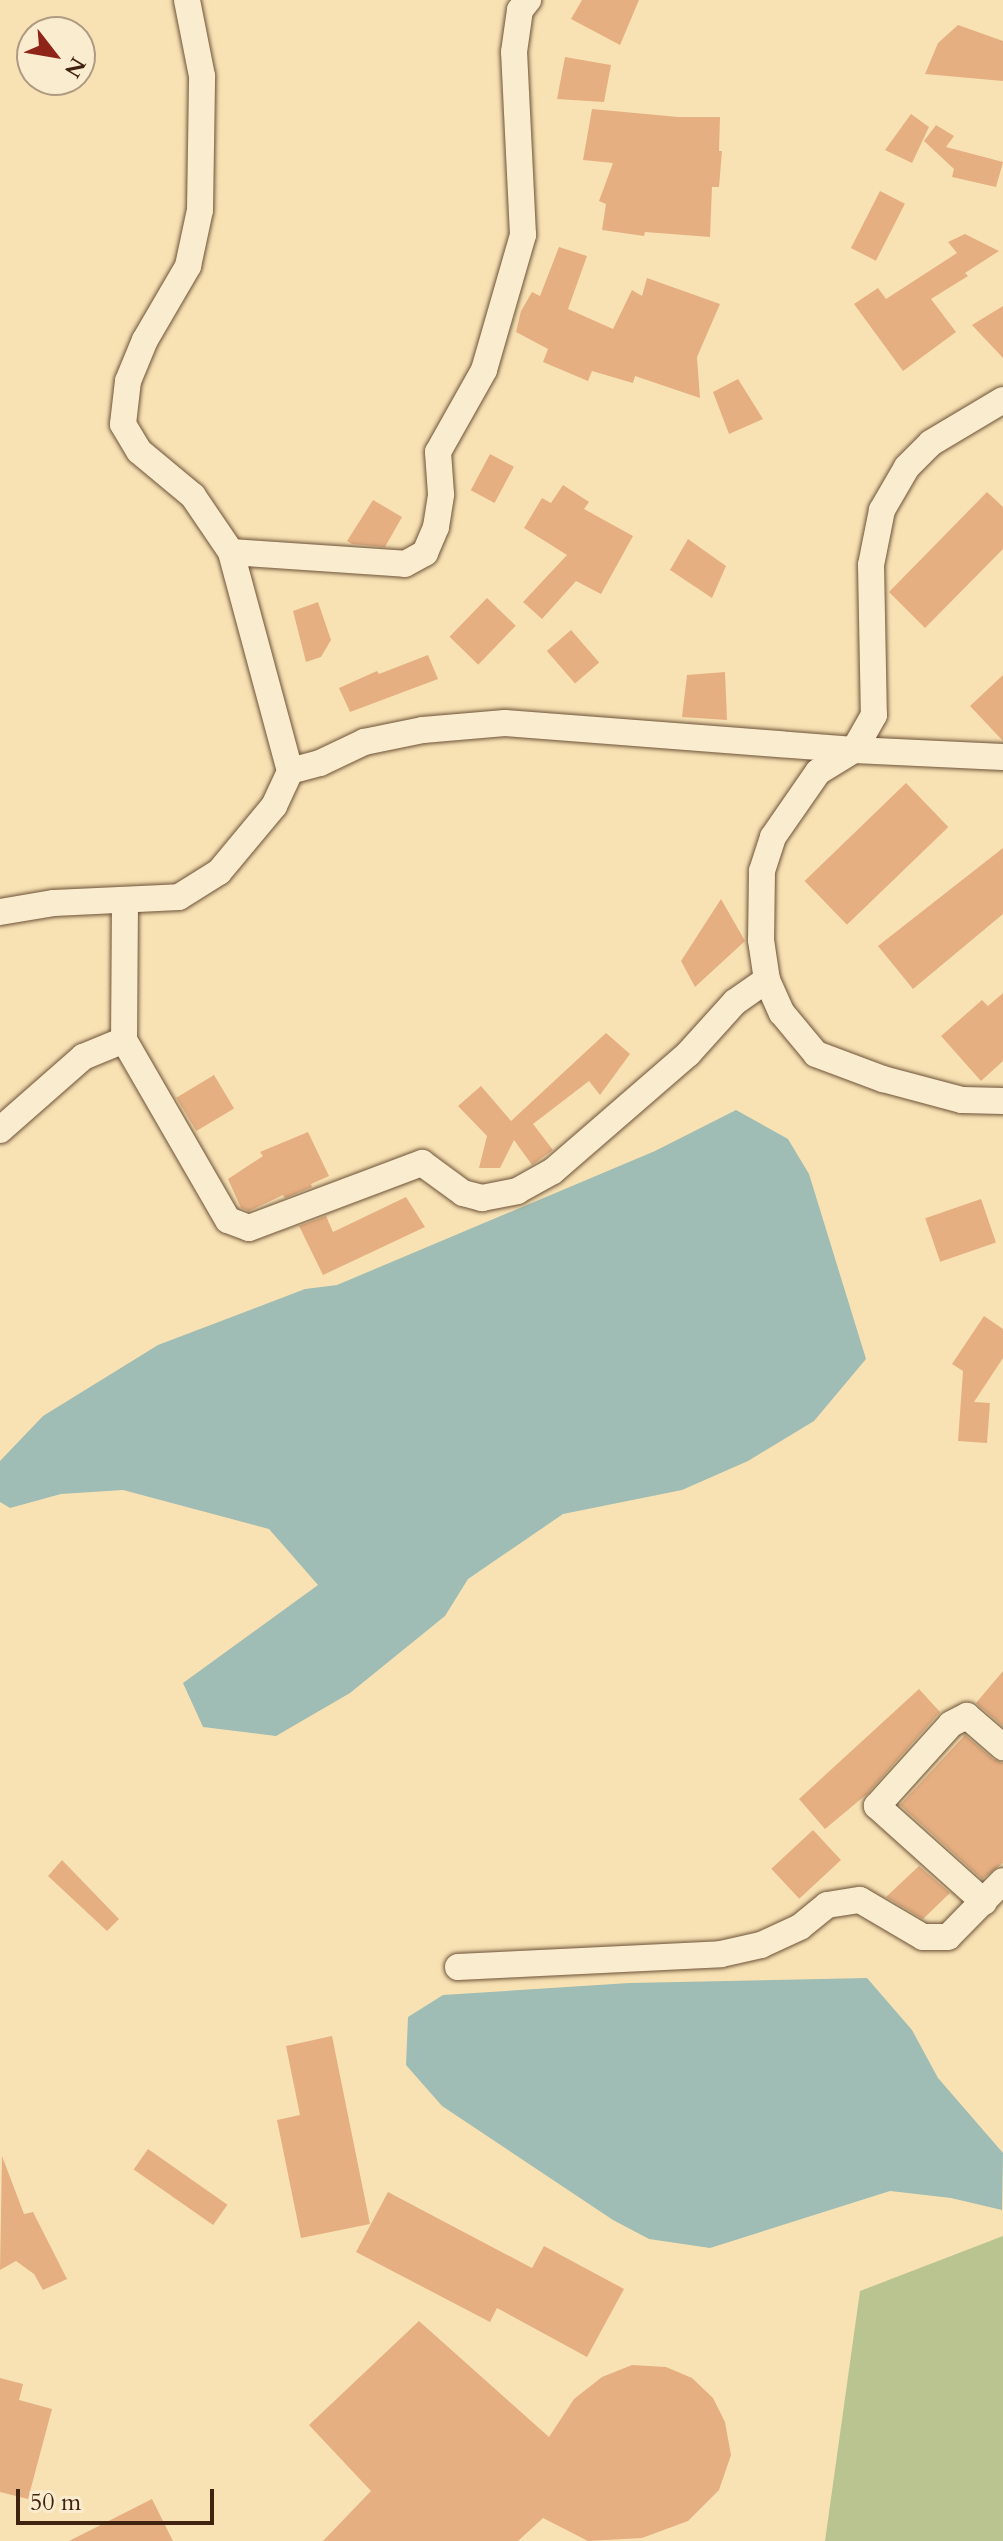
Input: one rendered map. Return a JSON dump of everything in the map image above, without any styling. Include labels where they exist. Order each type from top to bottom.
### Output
[{"type":"street","points":[[0,912],[54,903],[179,897],[219,872],[274,806],[290,771],[231,552],[193,496],[139,451],[123,424],[128,381],[145,340],[188,266],[200,210],[202,76],[187,0]]},
{"type":"street","points":[[231,552],[405,564],[425,553],[436,527],[439,505],[438,452],[484,370],[523,235],[514,52],[520,10],[528,0]]},
{"type":"street","points":[[1003,400],[931,443],[907,467],[882,510],[871,565],[874,715],[854,750],[818,772],[773,837],[762,871],[761,940],[767,980],[782,1013],[816,1054],[883,1079],[962,1100],[1003,1101]]},
{"type":"street","points":[[290,771],[320,763],[364,742],[423,730],[505,723],[854,750],[1003,757]]},
{"type":"street","points":[[125,901],[124,1040],[228,1220],[249,1228],[422,1163],[463,1193],[482,1198],[517,1191],[564,1163],[688,1054],[735,1002],[767,980]]},
{"type":"street","points":[[0,1130],[83,1057],[124,1040]]},
{"type":"street","points":[[984,1902],[877,1806],[951,1724],[967,1716],[1003,1747]]},
{"type":"street","points":[[458,1967],[721,1954],[761,1945],[800,1927],[827,1905],[860,1900],[923,1937],[948,1937],[1003,1881]]},
{"type":"green space","points":[[1003,2236],[1003,2541],[825,2541],[860,2291]]},
{"type":"water","points":[[736,1110],[788,1139],[809,1174],[866,1359],[814,1421],[748,1461],[682,1490],[563,1514],[468,1579],[445,1616],[350,1693],[276,1736],[203,1727],[183,1683],[318,1585],[269,1529],[123,1490],[61,1494],[10,1508],[0,1502],[0,1461],[43,1416],[158,1345],[305,1289],[337,1285],[655,1151]]},
{"type":"water","points":[[867,1978],[912,2030],[938,2078],[1003,2153],[1002,2210],[951,2198],[890,2191],[710,2248],[649,2239],[613,2220],[442,2106],[406,2065],[408,2017],[443,1995],[629,1983]]},
{"type":"building","points":[[582,0],[639,0],[620,45],[571,19]]},
{"type":"building","points":[[958,25],[1003,41],[1003,81],[925,74],[938,43]]},
{"type":"building","points":[[565,57],[611,65],[604,102],[557,99]]},
{"type":"building","points":[[592,109],[678,117],[720,117],[719,151],[722,151],[719,187],[712,187],[710,237],[645,232],[644,236],[602,230],[606,204],[599,201],[613,163],[583,160]]},
{"type":"building","points":[[911,114],[929,127],[912,163],[885,150]]},
{"type":"building","points":[[936,125],[954,136],[946,147],[1003,162],[996,187],[952,177],[954,169],[924,141]]},
{"type":"building","points":[[880,191],[905,204],[876,261],[851,248]]},
{"type":"building","points":[[965,234],[999,251],[965,273],[968,276],[931,299],[956,332],[903,371],[854,304],[878,288],[886,299],[957,253],[948,242]]},
{"type":"building","points":[[559,247],[587,256],[568,309],[613,329],[632,290],[642,296],[647,278],[720,304],[697,357],[700,398],[635,376],[633,383],[592,371],[588,381],[543,362],[548,349],[516,332],[521,311],[532,292],[540,296]]},
{"type":"building","points":[[1003,306],[1003,358],[972,325]]},
{"type":"building","points":[[738,379],[763,419],[729,434],[713,392]]},
{"type":"building","points":[[490,454],[514,467],[495,503],[471,490]]},
{"type":"building","points":[[563,485],[589,502],[584,509],[633,536],[601,594],[576,581],[542,619],[523,602],[567,555],[524,528],[542,498],[551,503]]},
{"type":"building","points":[[987,492],[1003,507],[1003,549],[925,628],[889,592]]},
{"type":"building","points":[[373,500],[402,517],[385,547],[352,544],[347,541]]},
{"type":"building","points":[[688,539],[726,566],[712,598],[670,570]]},
{"type":"building","points":[[487,598],[516,626],[478,665],[449,637]]},
{"type":"building","points":[[318,602],[331,640],[321,657],[306,662],[293,611]]},
{"type":"building","points":[[571,630],[599,662],[575,683],[547,651]]},
{"type":"building","points":[[428,655],[438,679],[350,712],[339,688],[377,671],[379,674]]},
{"type":"building","points":[[725,672],[727,720],[682,717],[687,675]]},
{"type":"building","points":[[1003,675],[1003,741],[970,706]]},
{"type":"building","points":[[906,783],[948,827],[847,925],[805,881]]},
{"type":"building","points":[[1003,848],[1003,914],[913,989],[878,946]]},
{"type":"building","points":[[721,899],[745,941],[695,987],[681,961]]},
{"type":"building","points":[[1003,993],[1003,1061],[981,1081],[941,1036],[982,1000],[988,1006]]},
{"type":"building","points":[[606,1033],[630,1054],[600,1095],[589,1081],[533,1124],[553,1150],[532,1165],[514,1140],[500,1168],[479,1168],[487,1136],[458,1106],[481,1086],[511,1121]]},
{"type":"building","points":[[214,1075],[234,1108],[196,1131],[176,1098]]},
{"type":"building","points":[[308,1132],[329,1176],[285,1198],[283,1195],[249,1211],[241,1208],[228,1179],[263,1156],[260,1152]]},
{"type":"building","points":[[406,1197],[425,1227],[323,1275],[299,1226],[326,1216],[333,1232]]},
{"type":"building","points":[[981,1199],[996,1242],[940,1262],[925,1218]]},
{"type":"building","points":[[984,1316],[1003,1329],[1003,1358],[974,1402],[990,1403],[987,1443],[958,1441],[963,1371],[952,1364]]},
{"type":"building","points":[[1003,1671],[1003,1726],[976,1703]]},
{"type":"building","points":[[919,1689],[940,1712],[867,1794],[825,1829],[799,1799]]},
{"type":"building","points":[[965,1735],[993,1759],[1003,1763],[1003,1863],[982,1879],[900,1805]]},
{"type":"building","points":[[813,1830],[841,1860],[799,1899],[771,1869]]},
{"type":"building","points":[[62,1860],[119,1919],[107,1931],[48,1876]]},
{"type":"building","points":[[919,1866],[950,1893],[923,1919],[886,1897]]},
{"type":"building","points":[[332,2036],[370,2224],[301,2238],[277,2120],[300,2115],[286,2046]]},
{"type":"building","points":[[148,2149],[227,2205],[213,2225],[134,2169]]},
{"type":"building","points":[[2,2156],[24,2214],[33,2212],[67,2279],[43,2290],[34,2274],[16,2261],[0,2270]]},
{"type":"building","points":[[388,2192],[532,2268],[544,2246],[624,2289],[587,2357],[497,2308],[490,2322],[356,2252]]},
{"type":"building","points":[[419,2321],[549,2437],[574,2399],[602,2377],[632,2365],[666,2367],[692,2378],[713,2398],[725,2422],[731,2455],[719,2490],[688,2521],[642,2538],[588,2541],[543,2518],[518,2541],[323,2541],[371,2491],[309,2425]]},
{"type":"building","points":[[0,2378],[23,2384],[19,2400],[52,2409],[28,2499],[0,2492]]},
{"type":"building","points":[[152,2499],[173,2541],[69,2541]]}]
